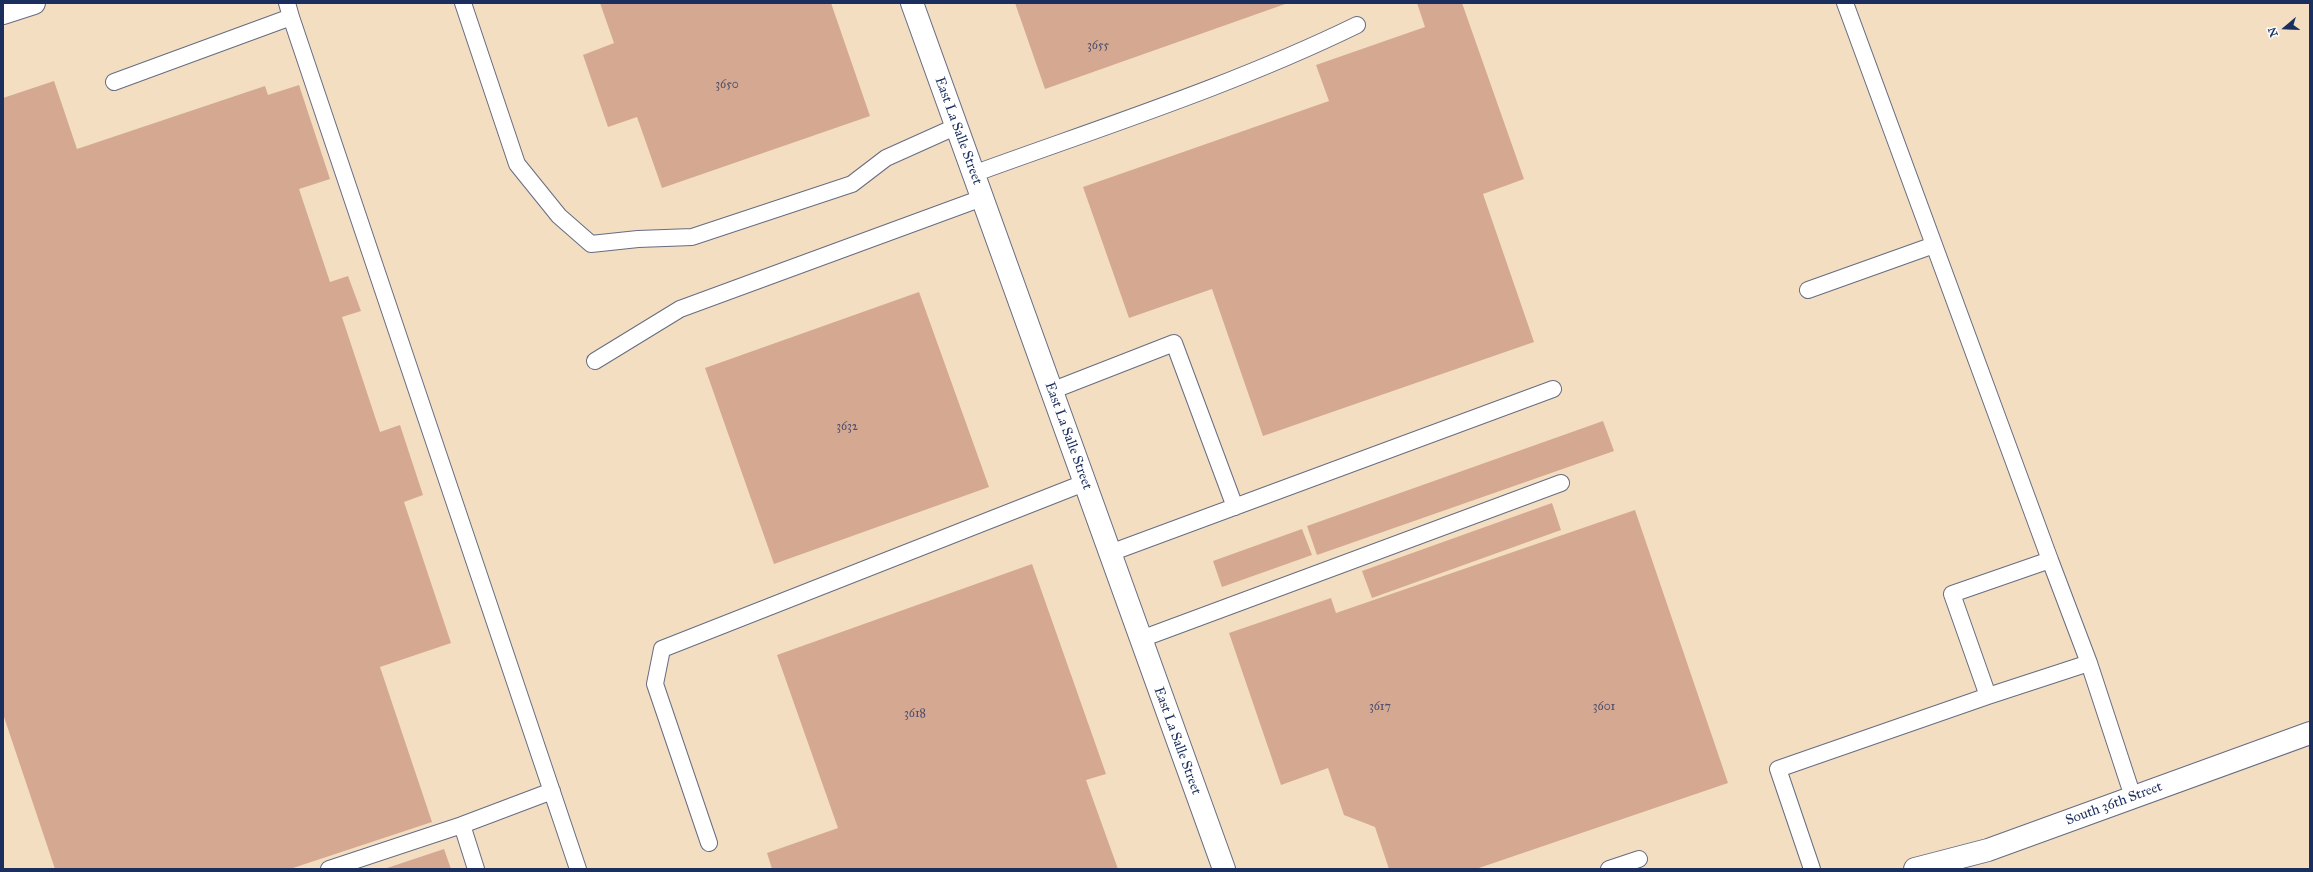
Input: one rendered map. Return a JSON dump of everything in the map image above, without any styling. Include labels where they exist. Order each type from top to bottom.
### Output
[{"type":"street","points":[[3,13],[34,3]]},
{"type":"street","name":"East La Salle Street","points":[[912,3],[955,127],[1224,869]]},
{"type":"street","name":"South 36th Street","points":[[1915,869],[1988,850],[2310,733]]},
{"type":"lane","points":[[463,3],[517,164],[559,216],[592,244],[638,239],[692,237],[852,184],[886,158],[955,127]]},
{"type":"lane","points":[[1845,3],[2089,664],[2133,797]]},
{"type":"lane","points":[[114,82],[289,10],[578,869]]},
{"type":"lane","points":[[973,174],[1197,92],[1306,50],[1357,25]]},
{"type":"lane","points":[[595,361],[680,309],[982,198]]},
{"type":"lane","points":[[1808,290],[1934,245]]},
{"type":"lane","points":[[1051,391],[1174,343],[1235,507]]},
{"type":"lane","points":[[1110,553],[1553,389]]},
{"type":"lane","points":[[709,843],[655,684],[662,650],[1084,483]]},
{"type":"lane","points":[[1141,639],[1561,483]]},
{"type":"lane","points":[[1988,696],[1952,594],[2050,560]]},
{"type":"lane","points":[[1812,869],[1778,769],[1988,696],[2089,664]]},
{"type":"lane","points":[[329,869],[462,825],[552,791]]},
{"type":"lane","points":[[462,825],[476,869]]},
{"type":"lane","points":[[1609,869],[1639,859]]},
{"type":"building","points":[[600,3],[831,3],[870,116],[662,188],[637,117],[608,127],[583,55],[614,43]]},
{"type":"building","points":[[1015,3],[1288,3],[1045,89]]},
{"type":"building","points":[[1417,3],[1462,3],[1524,179],[1483,194],[1534,342],[1263,436],[1212,289],[1129,318],[1083,187],[1329,101],[1316,65],[1425,27]]},
{"type":"building","points":[[54,81],[77,149],[265,86],[268,95],[299,85],[330,179],[299,189],[330,282],[348,276],[361,311],[342,317],[380,432],[400,425],[423,495],[404,502],[451,643],[380,667],[432,822],[290,869],[55,869],[3,714],[3,98]]},
{"type":"building","points":[[919,292],[989,487],[774,564],[705,368]]},
{"type":"building","points":[[1603,421],[1614,451],[1317,555],[1307,526]]},
{"type":"building","points":[[1552,503],[1561,530],[1372,598],[1362,571]]},
{"type":"building","points":[[1635,510],[1728,783],[1476,869],[1389,869],[1375,827],[1344,815],[1328,768],[1281,785],[1229,633],[1331,598],[1336,613]]},
{"type":"building","points":[[1302,529],[1312,555],[1222,587],[1213,561]]},
{"type":"building","points":[[1032,564],[1106,774],[1086,780],[1118,869],[772,869],[767,853],[838,828],[777,655]]},
{"type":"building","points":[[444,849],[451,869],[384,869]]}]
